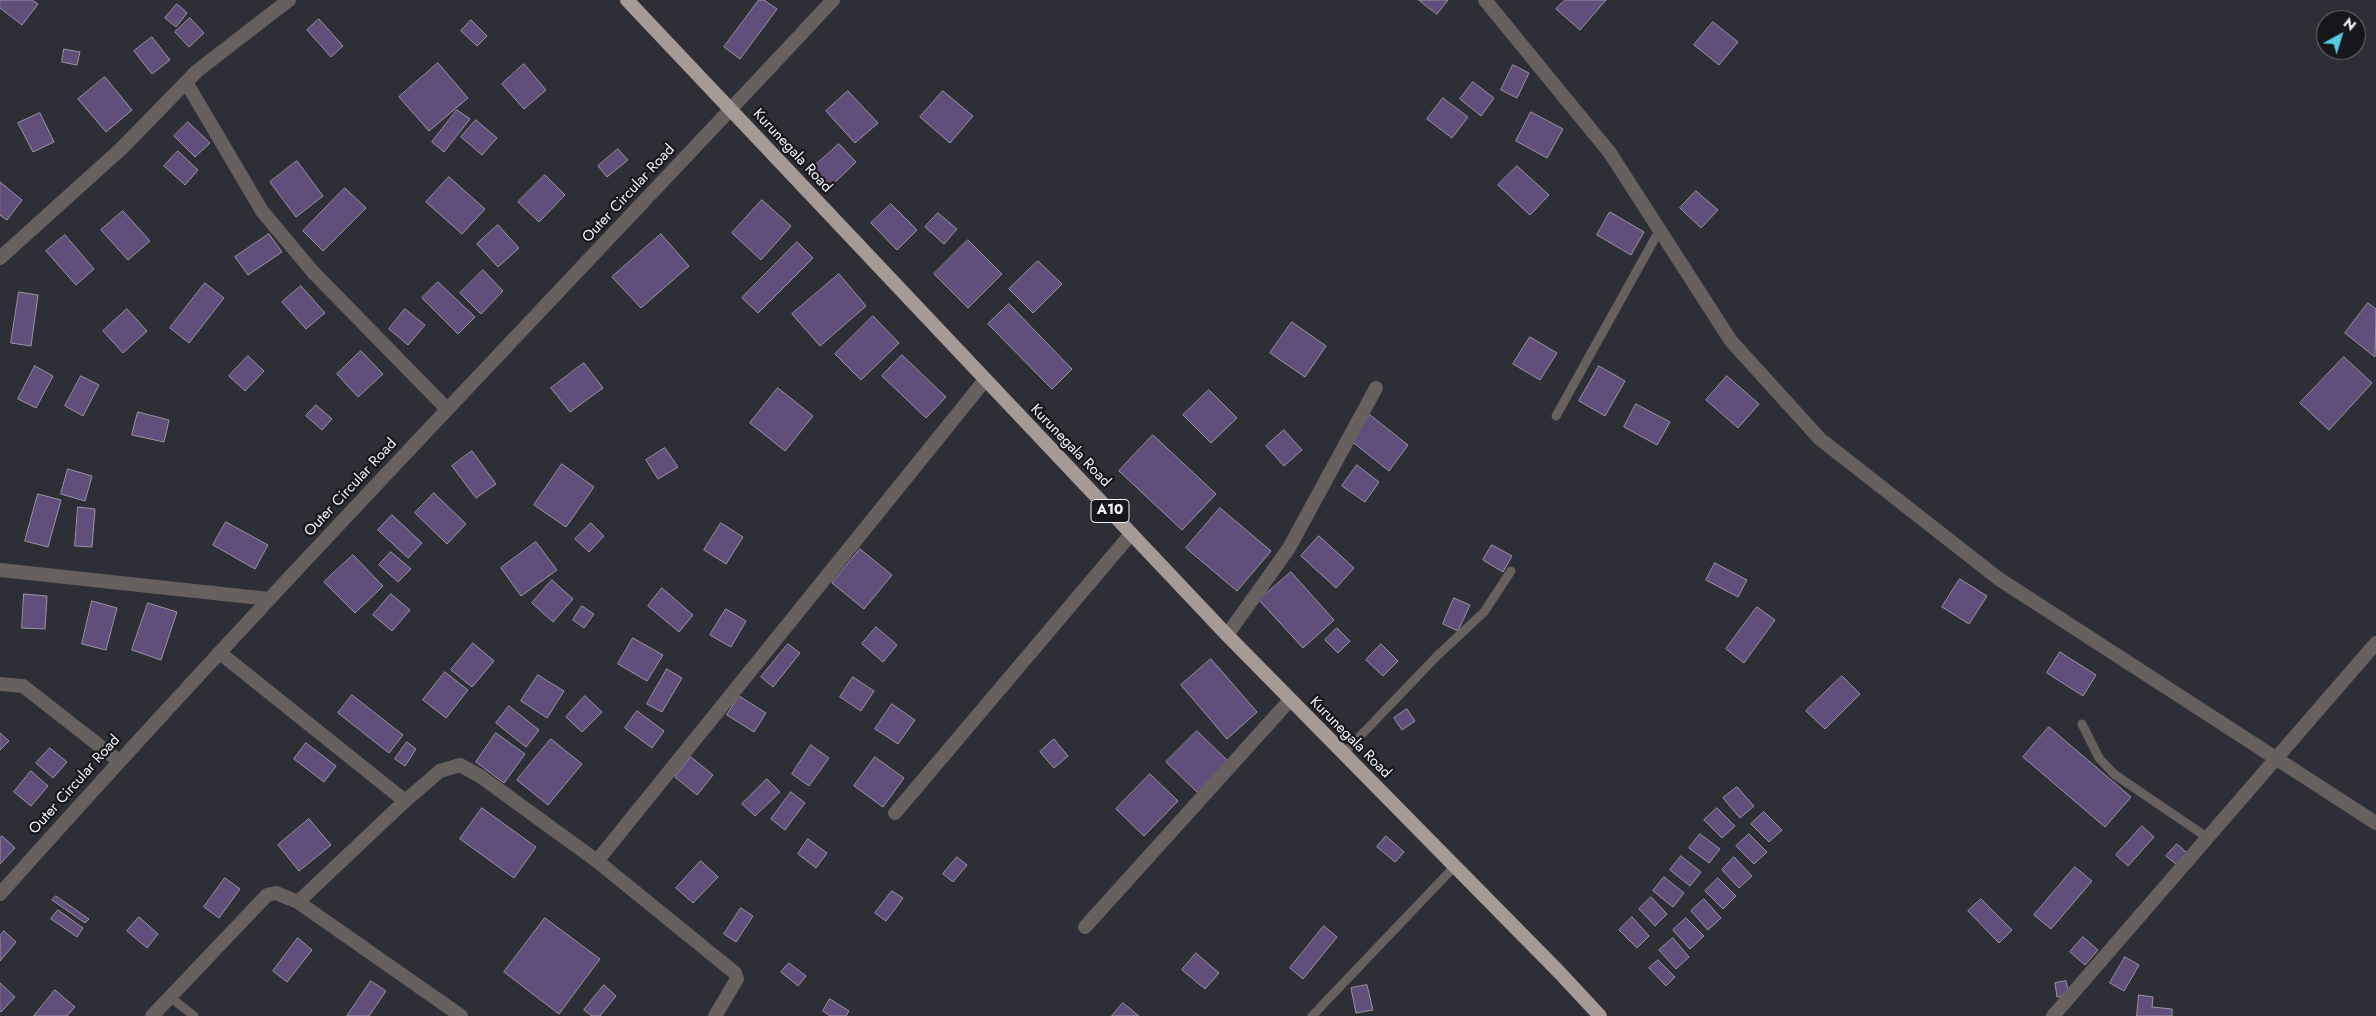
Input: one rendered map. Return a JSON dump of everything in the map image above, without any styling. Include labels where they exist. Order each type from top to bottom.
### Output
[{"type":"highway","name":"Kurunegala Road","points":[[627,0],[1228,636],[1600,1016]]},
{"type":"street","points":[[0,258],[122,148],[197,71],[289,0]]},
{"type":"street","name":"Outer Circular Road","points":[[0,894],[268,599],[833,0]]},
{"type":"street","points":[[1485,0],[1610,153],[1731,341],[1820,440],[1999,579],[2376,823]]},
{"type":"street","points":[[186,82],[262,211],[312,272],[447,409]]},
{"type":"street","points":[[597,861],[985,380]]},
{"type":"street","points":[[1228,636],[1289,548],[1376,388]]},
{"type":"street","points":[[895,813],[1132,534]]},
{"type":"street","points":[[0,570],[268,599]]},
{"type":"street","points":[[2053,1016],[2376,643]]},
{"type":"street","points":[[220,652],[405,801]]},
{"type":"street","points":[[0,684],[23,686],[119,761]]},
{"type":"street","points":[[1085,926],[1290,700]]},
{"type":"street","points":[[298,902],[405,801],[440,772],[460,765],[480,776],[597,861],[735,973],[737,979],[715,1016]]},
{"type":"street","points":[[152,1016],[267,895],[276,893],[298,902],[461,1016]]},
{"type":"lane","points":[[1556,416],[1660,231]]},
{"type":"lane","points":[[1343,754],[1437,656],[1484,612],[1511,571]]},
{"type":"lane","points":[[2082,724],[2099,758],[2114,774],[2208,838]]},
{"type":"lane","points":[[1312,1016],[1454,866]]},
{"type":"lane","points":[[170,997],[194,1016]]},
{"type":"building","points":[[0,0],[32,0],[38,4],[22,25],[0,8]]},
{"type":"building","points":[[759,0],[764,0],[777,9],[740,59],[724,47]]},
{"type":"building","points":[[1419,0],[1448,0],[1437,14]]},
{"type":"building","points":[[1565,0],[1606,0],[1580,30],[1556,9]]},
{"type":"building","points":[[177,4],[187,13],[176,27],[165,18]]},
{"type":"building","points":[[190,18],[204,33],[189,47],[175,32]]},
{"type":"building","points":[[319,19],[343,46],[331,57],[307,30]]},
{"type":"building","points":[[471,20],[487,36],[477,46],[461,31]]},
{"type":"building","points":[[1713,22],[1738,42],[1719,65],[1694,45]]},
{"type":"building","points":[[152,37],[170,60],[152,74],[134,51]]},
{"type":"building","points":[[64,49],[80,52],[77,65],[62,62]]},
{"type":"building","points":[[438,63],[468,98],[429,131],[399,97]]},
{"type":"building","points":[[524,64],[546,90],[524,109],[502,84]]},
{"type":"building","points":[[1513,65],[1529,73],[1517,98],[1501,90]]},
{"type":"building","points":[[105,77],[132,110],[106,132],[78,99]]},
{"type":"building","points":[[1473,82],[1494,98],[1481,116],[1460,99]]},
{"type":"building","points":[[848,91],[878,123],[855,143],[826,111]]},
{"type":"building","points":[[943,91],[973,116],[950,143],[920,117]]},
{"type":"building","points":[[1443,98],[1468,117],[1452,138],[1427,119]]},
{"type":"building","points":[[457,110],[470,119],[444,152],[432,142]]},
{"type":"building","points":[[1531,112],[1563,129],[1547,158],[1516,141]]},
{"type":"building","points":[[40,113],[54,142],[33,152],[18,123]]},
{"type":"building","points":[[476,120],[497,138],[482,155],[461,137]]},
{"type":"building","points":[[188,122],[210,143],[195,157],[174,136]]},
{"type":"building","points":[[839,144],[856,162],[826,191],[808,172]]},
{"type":"building","points":[[618,149],[628,160],[607,177],[598,166]]},
{"type":"building","points":[[178,151],[198,170],[185,185],[164,166]]},
{"type":"building","points":[[297,161],[323,196],[296,217],[270,182]]},
{"type":"building","points":[[1517,166],[1549,195],[1530,215],[1498,185]]},
{"type":"building","points":[[545,175],[565,195],[539,222],[518,202]]},
{"type":"building","points":[[449,177],[485,209],[462,234],[426,202]]},
{"type":"building","points":[[0,182],[22,200],[7,220],[0,215]]},
{"type":"building","points":[[345,188],[366,208],[323,251],[303,231]]},
{"type":"building","points":[[1696,191],[1718,210],[1701,228],[1680,208]]},
{"type":"building","points":[[762,200],[791,226],[761,260],[732,233]]},
{"type":"building","points":[[891,204],[917,230],[897,250],[871,223]]},
{"type":"building","points":[[123,211],[150,241],[128,260],[101,230]]},
{"type":"building","points":[[1610,212],[1644,232],[1631,255],[1597,235]]},
{"type":"building","points":[[938,213],[957,229],[944,244],[925,227]]},
{"type":"building","points":[[498,225],[519,248],[498,267],[477,244]]},
{"type":"building","points":[[269,234],[282,252],[248,275],[235,257]]},
{"type":"building","points":[[661,234],[689,266],[641,308],[612,277]]},
{"type":"building","points":[[65,235],[94,269],[76,285],[46,251]]},
{"type":"building","points":[[968,240],[1002,274],[968,308],[934,274]]},
{"type":"building","points":[[797,242],[813,258],[758,313],[742,298]]},
{"type":"building","points":[[1038,261],[1062,284],[1033,313],[1009,289]]},
{"type":"building","points":[[483,270],[503,291],[481,314],[460,293]]},
{"type":"building","points":[[839,274],[866,306],[820,346],[792,314]]},
{"type":"building","points":[[438,282],[475,317],[458,334],[422,298]]},
{"type":"building","points":[[205,283],[224,298],[189,343],[170,328]]},
{"type":"building","points":[[301,286],[325,313],[306,329],[282,302]]},
{"type":"building","points":[[19,292],[38,295],[31,346],[11,343]]},
{"type":"building","points":[[2368,303],[2376,309],[2375,357],[2345,333]]},
{"type":"building","points":[[1009,304],[1072,369],[1052,389],[988,324]]},
{"type":"building","points":[[127,309],[147,331],[123,353],[103,331]]},
{"type":"building","points":[[405,309],[425,325],[408,345],[389,329]]},
{"type":"building","points":[[873,316],[899,343],[861,380],[835,354]]},
{"type":"building","points":[[1292,322],[1326,346],[1305,377],[1270,353]]},
{"type":"building","points":[[1530,337],[1557,353],[1540,380],[1513,364]]},
{"type":"building","points":[[361,351],[383,374],[358,397],[337,374]]},
{"type":"building","points":[[902,355],[946,397],[926,418],[882,376]]},
{"type":"building","points":[[248,356],[264,371],[245,391],[229,376]]},
{"type":"building","points":[[2344,357],[2372,383],[2329,430],[2300,403]]},
{"type":"building","points":[[584,363],[603,388],[570,412],[551,388]]},
{"type":"building","points":[[35,366],[53,376],[36,408],[18,399]]},
{"type":"building","points":[[1599,366],[1625,381],[1605,416],[1579,401]]},
{"type":"building","points":[[81,376],[99,385],[83,416],[65,406]]},
{"type":"building","points":[[1727,376],[1759,404],[1738,428],[1706,400]]},
{"type":"building","points":[[778,388],[813,416],[785,451],[750,423]]},
{"type":"building","points":[[1209,390],[1237,418],[1211,443],[1183,415]]},
{"type":"building","points":[[1636,404],[1670,422],[1657,445],[1624,427]]},
{"type":"building","points":[[316,405],[332,419],[322,430],[306,416]]},
{"type":"building","points":[[138,412],[169,420],[164,442],[132,435]]},
{"type":"building","points":[[1370,415],[1408,445],[1389,471],[1350,440]]},
{"type":"building","points":[[1284,430],[1302,450],[1284,466],[1266,446]]},
{"type":"building","points":[[1153,435],[1216,494],[1182,530],[1119,471]]},
{"type":"building","points":[[665,448],[678,467],[658,479],[646,460]]},
{"type":"building","points":[[472,451],[496,484],[476,498],[452,466]]},
{"type":"building","points":[[562,464],[594,487],[566,527],[534,505]]},
{"type":"building","points":[[1357,465],[1379,482],[1365,502],[1342,486]]},
{"type":"building","points":[[68,469],[92,476],[85,501],[61,494]]},
{"type":"building","points":[[434,493],[466,524],[447,544],[415,513]]},
{"type":"building","points":[[38,494],[61,500],[48,547],[25,541]]},
{"type":"building","points":[[78,507],[95,509],[92,547],[75,546]]},
{"type":"building","points":[[1220,508],[1271,551],[1237,591],[1186,548]]},
{"type":"building","points":[[392,515],[422,543],[408,558],[378,530]]},
{"type":"building","points":[[226,522],[268,545],[255,569],[213,545]]},
{"type":"building","points":[[591,523],[604,536],[589,552],[575,539]]},
{"type":"building","points":[[721,523],[743,537],[726,564],[704,550]]},
{"type":"building","points":[[1319,536],[1354,568],[1336,588],[1301,556]]},
{"type":"building","points":[[536,542],[557,570],[521,596],[501,568]]},
{"type":"building","points":[[1492,545],[1512,556],[1503,572],[1483,560]]},
{"type":"building","points":[[860,549],[892,575],[864,609],[832,583]]},
{"type":"building","points":[[391,552],[411,569],[398,582],[379,565]]},
{"type":"building","points":[[353,555],[383,586],[355,613],[324,582]]},
{"type":"building","points":[[1715,563],[1747,580],[1738,597],[1706,580]]},
{"type":"building","points":[[1291,572],[1334,620],[1303,648],[1259,600]]},
{"type":"building","points":[[1960,579],[1987,596],[1969,624],[1942,607]]},
{"type":"building","points":[[552,580],[573,599],[553,622],[532,603]]},
{"type":"building","points":[[662,588],[693,615],[679,632],[648,606]]},
{"type":"building","points":[[24,594],[47,596],[45,629],[22,628]]},
{"type":"building","points":[[391,594],[410,610],[392,631],[373,615]]},
{"type":"building","points":[[1454,598],[1470,605],[1458,631],[1443,624]]},
{"type":"building","points":[[92,601],[117,608],[106,650],[82,644]]},
{"type":"building","points":[[148,603],[177,612],[161,660],[132,650]]},
{"type":"building","points":[[582,606],[594,614],[584,628],[573,620]]},
{"type":"building","points":[[1757,607],[1775,620],[1744,663],[1726,649]]},
{"type":"building","points":[[726,609],[746,621],[731,647],[710,635]]},
{"type":"building","points":[[876,627],[897,645],[883,662],[862,644]]},
{"type":"building","points":[[1337,628],[1350,641],[1338,653],[1325,640]]},
{"type":"building","points":[[633,638],[663,655],[647,681],[618,664]]},
{"type":"building","points":[[473,643],[494,661],[472,687],[451,670]]},
{"type":"building","points":[[788,644],[800,653],[773,687],[761,677]]},
{"type":"building","points":[[1381,644],[1398,661],[1383,676],[1366,660]]},
{"type":"building","points":[[2060,652],[2096,675],[2083,696],[2047,673]]},
{"type":"building","points":[[1211,659],[1257,712],[1227,739],[1181,685]]},
{"type":"building","points":[[667,669],[682,678],[662,712],[647,704]]},
{"type":"building","points":[[445,672],[468,690],[446,718],[423,700]]},
{"type":"building","points":[[538,675],[564,691],[547,718],[521,701]]},
{"type":"building","points":[[1842,676],[1860,694],[1825,729],[1806,711]]},
{"type":"building","points":[[853,677],[874,691],[861,711],[840,697]]},
{"type":"building","points":[[352,695],[403,735],[389,753],[338,713]]},
{"type":"building","points":[[585,696],[602,712],[582,732],[566,717]]},
{"type":"building","points":[[739,696],[766,713],[754,732],[727,715]]},
{"type":"building","points":[[892,704],[915,720],[898,744],[875,729]]},
{"type":"building","points":[[509,706],[539,730],[526,747],[496,723]]},
{"type":"building","points":[[1407,709],[1415,721],[1402,730],[1394,718]]},
{"type":"building","points":[[637,711],[664,731],[652,748],[625,728]]},
{"type":"building","points":[[2049,727],[2131,797],[2105,827],[2023,757]]},
{"type":"building","points":[[1197,731],[1228,761],[1198,793],[1166,762]]},
{"type":"building","points":[[0,733],[9,741],[0,750]]},
{"type":"building","points":[[496,733],[525,754],[504,783],[476,762]]},
{"type":"building","points":[[551,739],[582,764],[548,805],[517,780]]},
{"type":"building","points":[[1054,739],[1068,756],[1054,768],[1040,752]]},
{"type":"building","points":[[407,742],[416,749],[405,766],[395,759]]},
{"type":"building","points":[[306,743],[336,766],[324,782],[294,759]]},
{"type":"building","points":[[811,745],[829,758],[809,786],[792,774]]},
{"type":"building","points":[[50,748],[67,762],[53,778],[36,763]]},
{"type":"building","points":[[691,757],[713,775],[697,795],[675,777]]},
{"type":"building","points":[[875,757],[904,778],[883,807],[854,786]]},
{"type":"building","points":[[31,771],[48,786],[31,806],[14,792]]},
{"type":"building","points":[[1150,774],[1178,801],[1144,836],[1116,809]]},
{"type":"building","points":[[767,779],[780,792],[755,816],[742,804]]},
{"type":"building","points":[[1737,787],[1754,806],[1740,818],[1723,798]]},
{"type":"building","points":[[791,792],[805,803],[785,830],[771,819]]},
{"type":"building","points":[[482,808],[536,847],[514,878],[460,839]]},
{"type":"building","points":[[1717,808],[1735,826],[1722,838],[1704,820]]},
{"type":"building","points":[[1764,812],[1782,830],[1769,842],[1751,824]]},
{"type":"building","points":[[309,819],[331,845],[299,871],[278,845]]},
{"type":"building","points":[[2142,826],[2154,837],[2128,866],[2116,855]]},
{"type":"building","points":[[1700,834],[1720,849],[1709,863],[1689,848]]},
{"type":"building","points":[[1749,834],[1767,852],[1754,864],[1736,846]]},
{"type":"building","points":[[2,836],[15,848],[0,864],[0,839]]},
{"type":"building","points":[[1386,836],[1404,852],[1395,862],[1377,847]]},
{"type":"building","points":[[808,839],[827,853],[816,868],[798,854]]},
{"type":"building","points":[[2177,844],[2187,853],[2177,865],[2166,856]]},
{"type":"building","points":[[1681,856],[1701,872],[1690,886],[1670,870]]},
{"type":"building","points":[[957,857],[967,865],[953,882],[943,874]]},
{"type":"building","points":[[1734,857],[1752,876],[1739,888],[1722,870]]},
{"type":"building","points":[[701,861],[718,877],[693,903],[676,888]]},
{"type":"building","points":[[2075,867],[2092,881],[2051,929],[2034,915]]},
{"type":"building","points":[[1664,877],[1684,893],[1673,907],[1653,891]]},
{"type":"building","points":[[225,878],[240,889],[219,918],[204,907]]},
{"type":"building","points":[[1718,878],[1736,896],[1723,909],[1705,891]]},
{"type":"building","points":[[892,891],[903,898],[886,921],[875,913]]},
{"type":"building","points":[[56,896],[89,919],[85,923],[52,900]]},
{"type":"building","points":[[1651,897],[1667,914],[1655,926],[1639,909]]},
{"type":"building","points":[[1704,899],[1721,918],[1708,930],[1691,911]]},
{"type":"building","points":[[1981,899],[2012,930],[1999,943],[1968,911]]},
{"type":"building","points":[[741,908],[753,916],[736,942],[724,934]]},
{"type":"building","points":[[58,910],[83,928],[77,937],[51,919]]},
{"type":"building","points":[[139,917],[158,934],[147,948],[127,931]]},
{"type":"building","points":[[1632,917],[1649,936],[1637,948],[1619,930]]},
{"type":"building","points":[[545,918],[600,959],[559,1014],[504,972]]},
{"type":"building","points":[[1686,918],[1704,936],[1690,949],[1673,930]]},
{"type":"building","points":[[1324,926],[1337,937],[1303,979],[1290,968]]},
{"type":"building","points":[[4,931],[16,942],[0,961],[0,936]]},
{"type":"building","points":[[2083,937],[2098,950],[2085,965],[2070,952]]},
{"type":"building","points":[[298,938],[312,950],[287,982],[273,971]]},
{"type":"building","points":[[1673,938],[1689,957],[1676,969],[1659,950]]},
{"type":"building","points":[[1196,953],[1219,973],[1205,989],[1182,970]]},
{"type":"building","points":[[2125,957],[2139,965],[2124,991],[2110,983]]},
{"type":"building","points":[[1658,960],[1675,977],[1666,986],[1649,968]]},
{"type":"building","points":[[789,963],[806,976],[798,986],[781,972]]},
{"type":"building","points":[[371,981],[386,991],[369,1016],[347,1016]]},
{"type":"building","points":[[2066,981],[2069,995],[2057,997],[2055,983]]},
{"type":"building","points":[[0,983],[15,997],[1,1012],[0,1011]]},
{"type":"building","points":[[604,985],[616,996],[600,1016],[592,1016],[584,1010]]},
{"type":"building","points":[[1367,985],[1373,1010],[1356,1013],[1351,988]]},
{"type":"building","points":[[55,990],[75,1007],[67,1016],[34,1016]]},
{"type":"building","points":[[2139,995],[2153,997],[2152,1007],[2172,1009],[2172,1016],[2137,1016]]},
{"type":"building","points":[[830,999],[849,1011],[846,1016],[830,1016],[823,1011]]},
{"type":"building","points":[[1123,1003],[1139,1016],[1112,1016]]}]
